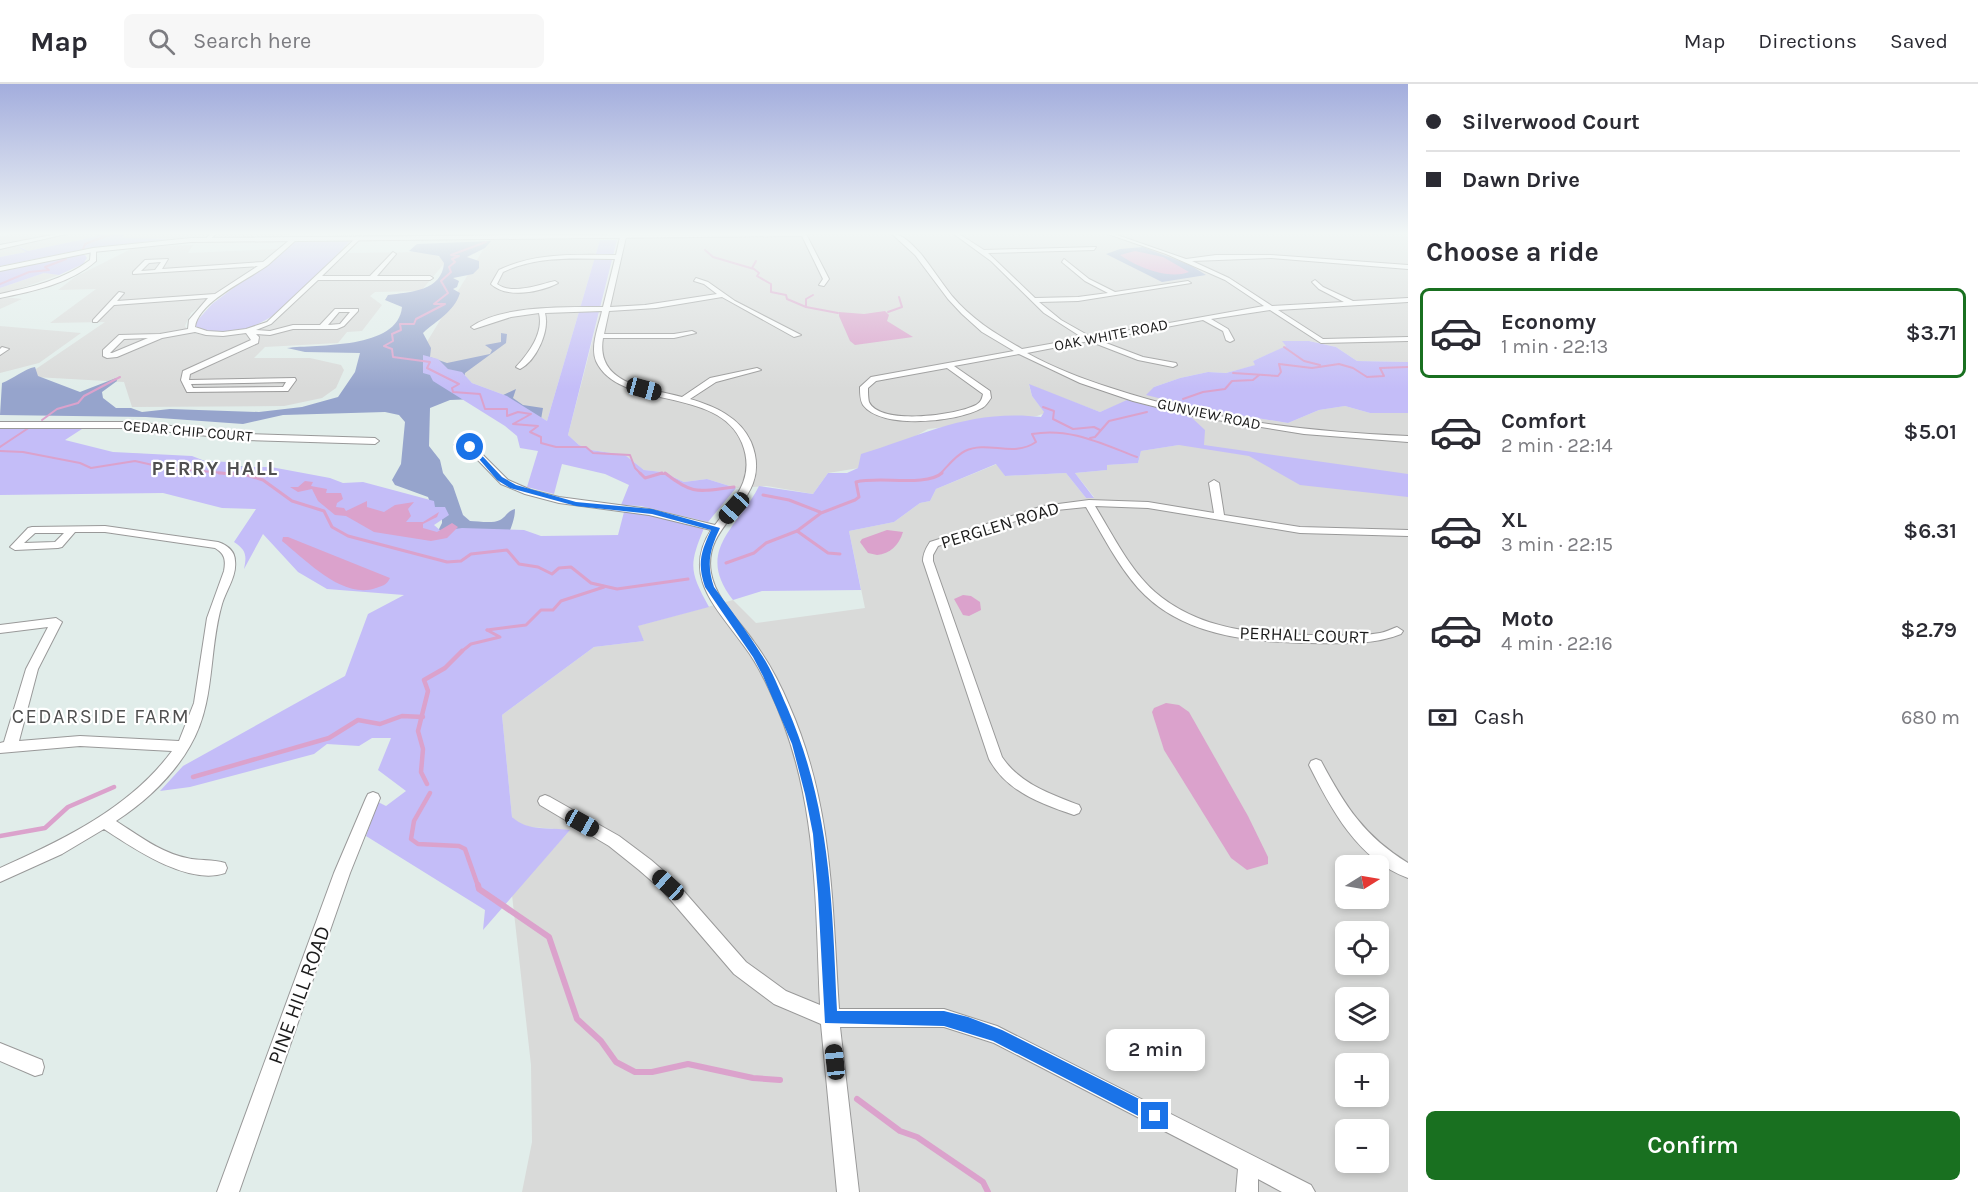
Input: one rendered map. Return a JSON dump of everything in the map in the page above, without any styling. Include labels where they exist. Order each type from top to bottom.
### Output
[{"type":"street","points":[[0,296],[40,286]]},
{"type":"street","points":[[193,330],[190,326],[192,320],[216,296],[231,286]]},
{"type":"street","points":[[247,331],[272,321],[310,286]]},
{"type":"street","points":[[496,286],[499,289],[509,290],[537,286]]},
{"type":"street","points":[[612,286],[598,349],[600,364],[611,374],[636,386],[721,414],[736,425],[748,441],[752,459],[751,479],[734,508],[716,528],[705,552],[705,574],[710,587],[758,656],[768,676],[797,744],[811,794],[819,834],[825,894],[830,1018],[848,1192]]},
{"type":"street","points":[[710,286],[722,295],[797,335]]},
{"type":"street","name":"GUNVIEW ROAD","points":[[944,286],[965,314],[980,327],[1020,352],[1100,386],[1202,414],[1319,433],[1408,439]]},
{"type":"street","points":[[1019,286],[1057,320],[1134,357],[1173,365]]},
{"type":"street","points":[[1098,286],[1113,293]]},
{"type":"street","points":[[1034,300],[1078,299],[1168,286]]},
{"type":"street","points":[[1239,286],[1321,341],[1408,339]]},
{"type":"street","points":[[1319,286],[1352,304]]},
{"type":"street","points":[[95,321],[121,293]]},
{"type":"street","points":[[474,327],[492,319],[542,312],[646,307],[722,295]]},
{"type":"street","points":[[112,303],[216,296]]},
{"type":"street","name":"OAK WHITE ROAD","points":[[948,365],[987,393],[987,398],[981,406],[941,417],[909,420],[883,415],[866,401],[864,387],[874,379],[948,365],[1255,309],[1408,300]]},
{"type":"street","points":[[520,367],[530,358],[544,322],[542,312]]},
{"type":"street","points":[[1204,318],[1226,330],[1230,340]]},
{"type":"street","points":[[160,336],[107,356],[106,352],[122,337],[160,336],[193,330],[216,334],[247,331],[265,333],[285,328],[322,327]]},
{"type":"street","points":[[187,382],[291,380],[285,389],[192,391],[187,382],[185,377],[189,371],[255,341],[255,337],[247,331]]},
{"type":"street","points":[[600,336],[674,336],[692,333]]},
{"type":"street","points":[[683,400],[713,380],[757,370]]},
{"type":"street","name":"CEDAR CHIP COURT","points":[[0,425],[134,425],[245,437],[375,441]]},
{"type":"street","points":[[458,445],[475,450],[500,478],[513,486],[576,504],[652,512],[716,528]]},
{"type":"street","points":[[1214,483],[1220,518]]},
{"type":"street","name":"PERGLEN ROAD","points":[[1074,809],[1032,792],[1000,766],[968,682],[928,555],[934,544],[949,537],[1046,508],[1089,503],[1148,505],[1220,518],[1324,532],[1408,533]]},
{"type":"street","name":"PERHALL COURT","points":[[1089,503],[1133,573],[1149,593],[1165,606],[1204,625],[1240,635],[1292,638],[1371,638],[1386,637],[1397,631]]},
{"type":"street","points":[[0,875],[49,854],[106,822],[162,772],[183,746],[197,717],[209,635],[216,604],[232,557],[223,548],[105,529],[73,528]]},
{"type":"street","points":[[0,629],[56,622],[32,669],[5,748],[81,741],[183,746]]},
{"type":"street","points":[[1316,765],[1348,824],[1376,851],[1408,871]]},
{"type":"street","name":"PINE HILL ROAD","points":[[228,1192],[342,873],[374,798]]},
{"type":"street","points":[[545,801],[614,840],[645,865],[668,885],[740,968],[780,998],[830,1018],[944,1018],[997,1035],[1304,1192]]},
{"type":"street","points":[[106,822],[169,861],[196,868],[219,868]]},
{"type":"street","points":[[0,1052],[35,1067]]},
{"type":"street","points":[[1247,1192],[1248,1164]]},
{"type":"shaded area","points":[[28,286],[3,297],[22,299],[0,309],[0,288]]},
{"type":"shaded area","points":[[64,286],[228,286],[191,313],[185,326],[189,332],[208,336],[239,335],[270,326],[313,286],[425,286],[421,291],[375,292],[370,296],[382,305],[362,331],[347,332],[338,343],[265,347],[254,358],[310,358],[341,365],[344,370],[336,388],[322,398],[284,406],[132,407],[124,382],[35,377],[33,371],[105,322],[50,323],[96,289],[58,290]]},
{"type":"shaded area","points":[[236,286],[308,286],[282,309],[263,322],[242,330],[219,332],[196,327],[195,323],[212,304]]},
{"type":"shaded area","points":[[429,286],[457,286],[453,289],[460,293],[449,311],[423,333],[431,348],[430,357],[447,363],[490,354],[492,350],[485,345],[501,342],[501,333],[507,334],[506,343],[465,373],[464,381],[499,397],[516,389],[513,398],[523,405],[543,408],[537,442],[494,418],[480,406],[476,399],[450,400],[430,408],[429,446],[440,460],[443,473],[453,486],[463,515],[470,521],[493,522],[500,520],[515,509],[505,548],[467,548],[447,554],[412,556],[373,553],[293,524],[256,493],[229,486],[156,492],[0,493],[0,484],[59,469],[62,464],[32,465],[0,475],[0,433],[31,433],[52,441],[57,447],[85,453],[144,454],[270,470],[287,476],[281,481],[282,486],[318,500],[341,520],[361,531],[415,544],[434,539],[442,523],[442,510],[432,507],[428,497],[395,485],[392,480],[401,464],[405,422],[399,415],[385,412],[283,415],[243,424],[146,417],[0,415],[2,383],[35,367],[38,376],[80,392],[116,378],[117,381],[102,392],[103,398],[116,408],[131,408],[142,412],[170,409],[259,412],[302,407],[338,397],[355,372],[360,353],[305,352],[287,348],[336,345],[372,338],[387,331],[397,321],[402,307],[385,300],[388,295]]},
{"type":"shaded area","points":[[461,286],[587,286],[547,421],[507,396],[472,383],[462,372],[423,355],[425,345]]},
{"type":"shaded area","points":[[587,286],[606,286],[568,435],[579,445],[591,450],[625,455],[644,470],[662,472],[684,482],[707,479],[736,488],[708,522],[641,506],[621,505],[629,485],[605,474],[562,464],[554,494],[527,487],[538,451],[520,448],[517,436],[505,426],[433,381],[430,375],[423,373],[423,355],[438,359],[448,369],[462,372],[472,383],[507,396],[547,421]]},
{"type":"shaded area","points":[[607,286],[1408,286],[1408,362],[1357,361],[1336,347],[1309,341],[1283,342],[1287,346],[1253,361],[1256,365],[1226,373],[1208,372],[1180,378],[1154,387],[1208,410],[1288,423],[1319,410],[1345,406],[1370,413],[1408,413],[1408,1192],[522,1192],[532,1142],[531,1065],[512,895],[570,830],[530,827],[518,823],[512,817],[502,715],[594,647],[644,641],[637,626],[733,600],[756,623],[865,608],[849,531],[894,522],[920,503],[930,501],[936,489],[997,464],[1005,476],[1066,473],[1086,498],[1094,497],[1075,473],[1107,470],[1106,465],[1138,463],[1141,451],[1185,444],[1150,407],[1127,401],[1100,412],[1029,385],[1032,396],[1045,413],[1037,416],[928,429],[859,468],[828,473],[813,494],[767,486],[736,488],[707,479],[684,482],[662,472],[644,470],[625,455],[591,450],[579,445],[568,435]]},
{"type":"shaded area","points":[[885,311],[889,315],[887,321],[913,337],[855,345],[850,341],[839,316],[839,312],[864,314]]},
{"type":"shaded area","points":[[0,326],[81,333],[39,363],[0,373]]},
{"type":"shaded area","points":[[1282,341],[1309,341],[1336,347],[1357,361],[1408,362],[1408,413],[1370,413],[1345,406],[1319,410],[1288,423],[1208,410],[1146,395],[1154,387],[1180,378],[1208,372],[1226,373],[1255,365],[1253,361],[1286,346]]},
{"type":"shaded area","points":[[1029,384],[1100,412],[1127,400],[1191,417],[1205,430],[1204,445],[1408,474],[1408,497],[1300,485],[1249,456],[1179,445],[1141,451],[1138,463],[1107,465],[1107,470],[1075,473],[1094,498],[1086,498],[1066,473],[1005,476],[996,464],[936,489],[930,501],[920,503],[894,522],[849,531],[861,590],[762,591],[733,600],[722,582],[718,567],[719,553],[731,527],[759,486],[813,494],[828,473],[847,473],[858,468],[861,454],[928,431],[992,417],[1016,415],[1041,417],[1044,412],[1032,396]]},
{"type":"shaded area","points":[[85,427],[65,440],[113,452],[192,456],[205,461],[228,462],[234,467],[271,467],[330,478],[343,483],[363,482],[434,501],[435,507],[445,507],[449,515],[434,525],[441,531],[462,528],[524,530],[541,536],[618,535],[624,512],[643,513],[704,528],[693,568],[698,585],[709,607],[638,626],[644,641],[594,647],[502,715],[512,817],[532,827],[570,830],[483,930],[485,910],[366,836],[378,802],[386,806],[406,791],[378,770],[391,738],[372,738],[359,746],[327,744],[314,754],[190,787],[160,791],[183,766],[345,676],[368,614],[404,595],[327,589],[298,572],[263,534],[244,569],[245,553],[234,542],[256,509],[222,508],[163,493],[0,495],[0,428]]},
{"type":"shaded area","points":[[305,481],[313,482],[311,486],[327,489],[326,493],[341,493],[343,499],[337,503],[336,507],[344,508],[346,511],[367,501],[367,507],[384,512],[395,505],[414,502],[408,509],[411,516],[406,522],[423,522],[439,512],[437,517],[423,524],[423,528],[437,532],[452,523],[458,527],[447,538],[431,541],[374,532],[346,516],[335,515],[318,501],[312,489],[298,492],[290,487],[298,487]]},
{"type":"shaded area","points":[[887,530],[903,532],[896,545],[890,551],[882,554],[868,553],[860,542],[862,539]]},
{"type":"shaded area","points":[[283,537],[390,578],[386,584],[376,588],[363,590],[351,588],[338,583],[314,567],[282,541]]},
{"type":"shaded area","points":[[963,595],[971,596],[980,602],[981,610],[969,616],[963,615],[954,599]]},
{"type":"shaded area","points":[[1166,703],[1179,705],[1189,712],[1248,816],[1268,857],[1268,864],[1247,870],[1231,858],[1164,750],[1152,712],[1154,708]]},
{"type":"waterway","points":[[444,286],[448,293],[434,304],[445,304],[416,319],[414,324],[400,324],[401,330],[392,334],[393,341],[384,346],[392,349],[393,357],[430,362],[427,368],[459,384],[452,388],[453,392],[480,394],[485,409],[507,409],[507,416],[518,412],[531,414],[513,424],[538,426],[530,432],[541,437],[541,443],[556,447],[586,447],[593,453],[630,455],[635,468],[645,478],[659,474]]},
{"type":"waterway","points":[[771,286],[771,292],[786,295],[787,299],[806,307]]},
{"type":"waterway","points":[[806,307],[806,299],[813,295]]},
{"type":"waterway","points":[[888,312],[902,307],[899,297]]},
{"type":"waterway","points":[[806,307],[838,313]]},
{"type":"waterway","points":[[1284,347],[1304,361],[1320,365]]},
{"type":"waterway","points":[[1233,373],[1278,376],[1281,372],[1279,364],[1312,368],[1339,364],[1353,368],[1367,377],[1384,376],[1380,368],[1408,367]]},
{"type":"waterway","points":[[1183,399],[1203,392],[1225,389],[1232,381],[1253,380],[1259,375]]},
{"type":"waterway","points":[[42,420],[57,409],[78,403],[84,396],[120,377]]},
{"type":"waterway","points":[[1043,407],[1054,411],[1053,419],[1073,429],[1094,427],[1100,430]]},
{"type":"waterway","points":[[1090,438],[1095,437],[1109,421],[1147,412]]},
{"type":"waterway","points":[[0,447],[30,427]]},
{"type":"waterway","points":[[940,474],[965,451],[983,447],[1009,449],[1027,447],[1036,442],[1032,434],[1046,432],[1086,438],[1137,457]]},
{"type":"waterway","points":[[0,451],[23,452],[80,463],[91,468],[135,461],[166,468],[236,474]]},
{"type":"waterway","points":[[219,473],[247,475],[263,480],[292,501],[324,511],[332,527],[348,536],[447,562],[461,561],[471,554],[507,550],[519,564],[538,567],[552,574],[559,568],[571,567],[591,583],[617,589],[688,579]]},
{"type":"waterway","points":[[797,531],[821,513],[859,497],[856,482],[925,479],[942,473]]},
{"type":"waterway","points":[[659,474],[666,474]]},
{"type":"waterway","points":[[666,474],[690,489],[713,490],[734,487]]},
{"type":"waterway","points":[[763,495],[789,500],[820,512]]},
{"type":"waterway","points":[[726,563],[754,553],[766,543],[797,531]]},
{"type":"waterway","points":[[797,531],[828,553],[840,554]]},
{"type":"waterway","points":[[461,652],[471,644],[500,637],[487,630],[526,625],[541,610],[553,610],[561,601],[604,587]]},
{"type":"waterway","points":[[422,717],[428,691],[424,680],[445,668],[461,652]]},
{"type":"waterway","points":[[193,777],[329,738],[358,720],[380,724],[402,716],[422,717]]},
{"type":"waterway","points":[[422,717],[418,731],[423,749],[421,772],[427,784]]},
{"type":"waterway","points":[[0,836],[45,828],[68,807],[114,787]]},
{"type":"waterway","points":[[430,793],[414,821],[411,839],[418,844],[459,846],[465,849],[478,886]]},
{"type":"waterway","points":[[478,885],[479,889],[549,937],[577,1019],[601,1041],[616,1062],[635,1072],[652,1072],[688,1064],[753,1078],[780,1080]]},
{"type":"waterway","points":[[857,1099],[900,1131],[917,1137],[983,1182],[988,1192]]},
{"type":"district","name":"PERRY HALL","points":[[215,468]]},
{"type":"district","name":"CEDARSIDE FARM","points":[[101,716]]},
{"type":"route","points":[[470,447],[504,482],[513,486],[576,504],[630,508],[716,528],[708,541],[705,552],[705,574],[716,599],[758,656],[768,676],[797,744],[811,794],[819,834],[825,894],[830,1018],[944,1018],[968,1025],[997,1035],[1155,1116]]}]
